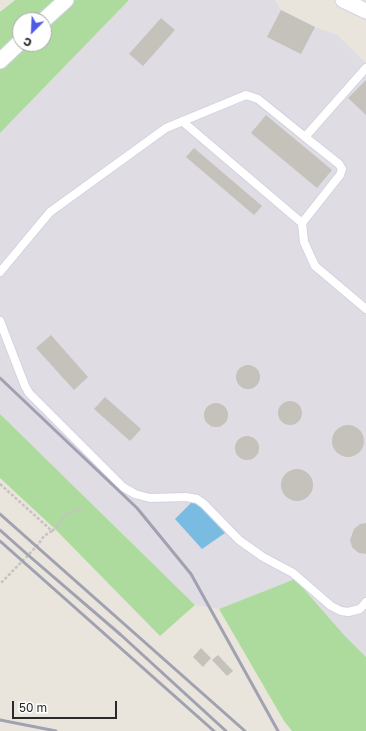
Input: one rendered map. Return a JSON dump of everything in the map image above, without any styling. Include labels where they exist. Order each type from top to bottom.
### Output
[{"type":"street","points":[[52,13],[66,0]]},
{"type":"street","points":[[343,0],[366,11]]},
{"type":"street","points":[[0,61],[12,50]]},
{"type":"lane","points":[[305,137],[366,68]]},
{"type":"lane","points":[[0,272],[50,212],[166,128],[246,95],[252,96],[258,100],[339,164],[342,169],[340,175],[302,223]]},
{"type":"lane","points":[[182,121],[302,223],[304,242],[316,266],[366,309]]},
{"type":"lane","points":[[0,322],[24,386],[29,393],[123,487],[135,494],[150,498],[186,497],[197,499],[204,504],[239,540],[263,557],[293,573],[331,606],[341,611],[348,612],[360,609],[366,602]]},
{"type":"path","points":[[0,484],[52,531]]},
{"type":"path","points":[[0,584],[37,546],[44,536],[58,526],[64,516],[83,508]]},
{"type":"shaded area","points":[[129,0],[275,0],[281,10],[315,27],[337,35],[366,63],[366,657],[344,635],[295,579],[219,609],[195,605],[0,414],[0,133]]},
{"type":"green space","points":[[15,0],[129,0],[0,133],[0,12]]},
{"type":"green space","points":[[0,414],[195,605],[160,636],[55,529],[0,478]]},
{"type":"green space","points":[[295,579],[344,635],[366,657],[366,731],[292,731],[284,721],[219,609]]},
{"type":"water","points":[[194,500],[225,533],[202,549],[175,519]]},
{"type":"building","points":[[281,10],[315,27],[301,54],[267,37]]},
{"type":"building","points":[[161,18],[175,30],[143,66],[129,54]]},
{"type":"building","points":[[366,80],[366,115],[348,98]]},
{"type":"building","points":[[266,115],[332,170],[317,188],[251,133]]},
{"type":"building","points":[[194,148],[262,206],[254,215],[186,157]]},
{"type":"building","points":[[51,335],[88,377],[74,390],[36,348]]},
{"type":"building","points":[[248,365],[256,369],[260,377],[256,385],[248,389],[240,385],[236,377],[240,369]]},
{"type":"building","points":[[105,397],[141,429],[130,441],[94,409]]},
{"type":"building","points":[[290,401],[298,405],[302,413],[298,421],[290,425],[282,421],[278,413],[282,405]]},
{"type":"building","points":[[216,403],[224,407],[228,415],[224,423],[216,427],[208,423],[204,415],[208,407]]},
{"type":"building","points":[[348,425],[357,428],[361,432],[364,441],[361,450],[357,454],[348,457],[339,454],[335,450],[332,441],[335,432],[339,428]]},
{"type":"building","points":[[247,436],[255,440],[259,448],[255,456],[247,460],[239,456],[235,448],[239,440]]},
{"type":"building","points":[[297,469],[306,472],[310,476],[313,485],[310,494],[306,498],[297,501],[288,498],[284,494],[281,485],[284,476],[288,472]]},
{"type":"building","points":[[366,523],[366,554],[359,553],[355,550],[352,547],[350,540],[354,529],[360,524]]},
{"type":"building","points":[[201,648],[211,658],[203,667],[193,657]]},
{"type":"building","points":[[218,655],[233,671],[227,676],[212,660]]},
{"type":"railway","points":[[0,378],[137,508],[191,574],[278,731]]},
{"type":"railway","points":[[0,514],[245,731]]},
{"type":"railway","points":[[0,530],[121,635],[226,731]]},
{"type":"railway","points":[[0,541],[214,731]]},
{"type":"railway","points":[[0,720],[56,731]]}]
